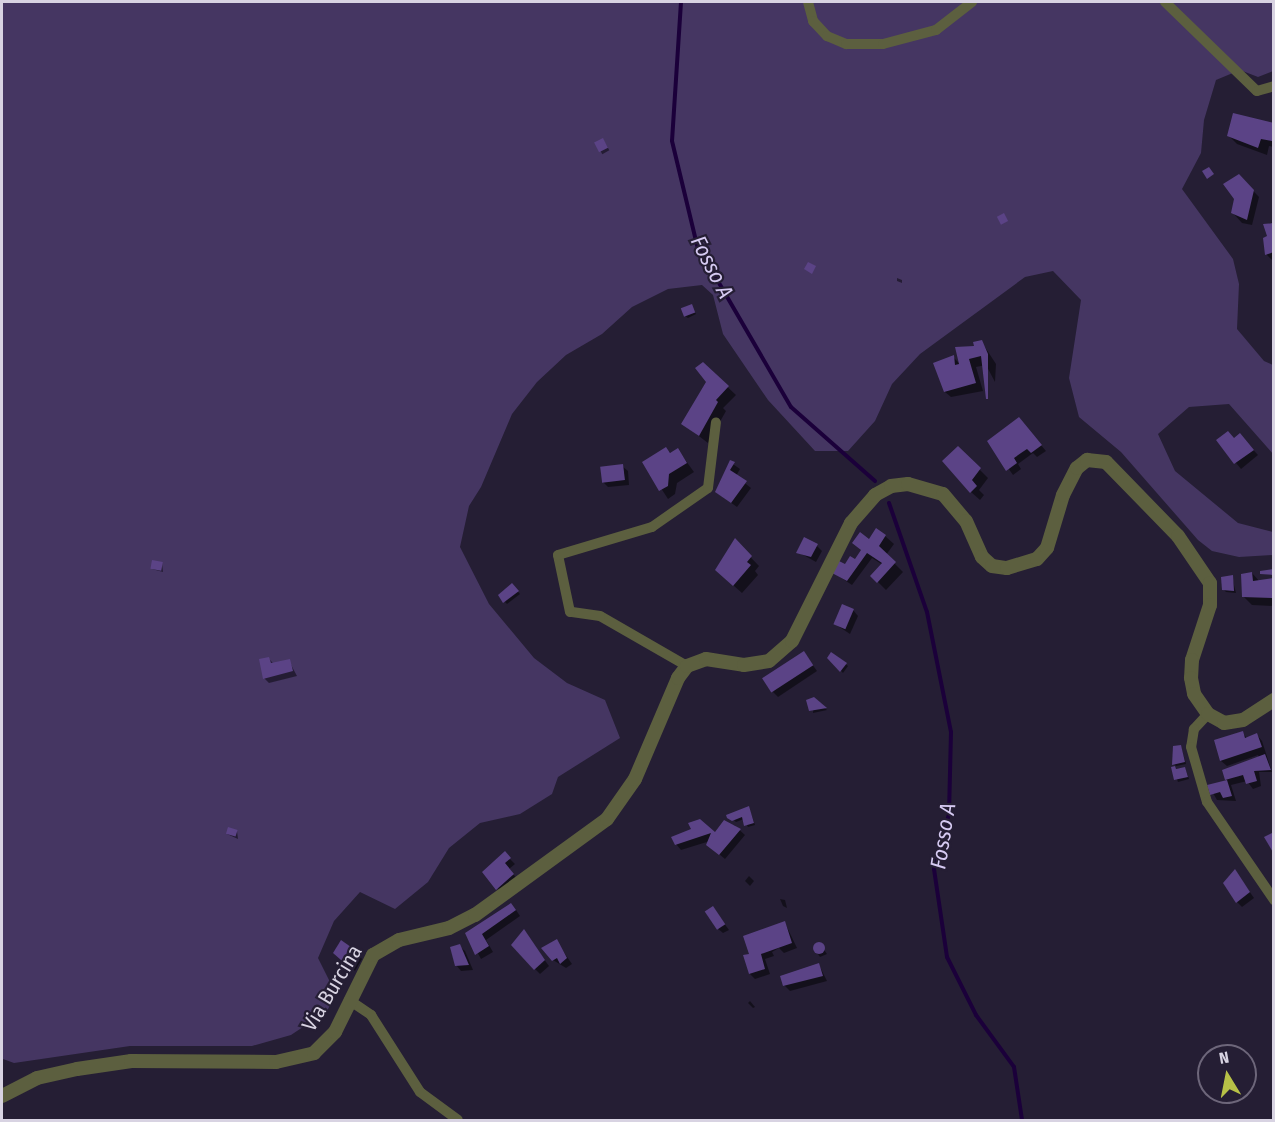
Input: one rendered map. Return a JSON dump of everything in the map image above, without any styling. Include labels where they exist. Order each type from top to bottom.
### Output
[{"type":"street","points":[[808,2],[813,21],[828,36],[846,44],[883,44],[910,40],[936,30],[972,2]]},
{"type":"street","points":[[1165,2],[1257,91],[1274,86]]},
{"type":"street","points":[[716,422],[708,488],[652,527],[558,555],[570,612],[600,616],[687,666],[706,659],[744,665],[769,661],[779,654],[802,625],[824,572],[851,523],[875,495],[891,486],[908,484],[943,494],[966,520],[982,557],[992,566],[1007,568],[1037,559],[1047,548],[1071,478],[1087,460],[1096,460],[1119,473],[1178,536],[1210,583],[1210,605],[1192,660],[1191,678],[1194,694],[1208,714],[1224,723],[1243,720],[1274,700]]},
{"type":"street","name":"Via Burcina","points":[[2,1096],[37,1078],[131,1061],[250,1063],[293,1060],[314,1053],[327,1043],[365,966],[378,951],[399,940],[449,928],[475,915],[607,819],[635,779],[678,678],[687,666]]},
{"type":"street","points":[[1208,714],[1194,729],[1191,747],[1207,802],[1274,900]]},
{"type":"street","points":[[349,1000],[371,1015],[420,1092],[458,1120]]},
{"type":"shaded area","points":[[2,2],[1273,2],[1273,71],[1258,77],[1240,70],[1216,80],[1204,120],[1201,153],[1182,189],[1233,259],[1239,284],[1237,329],[1264,361],[1273,365],[1273,454],[1229,404],[1189,407],[1158,434],[1175,471],[1238,523],[1273,532],[1273,555],[1239,557],[1212,551],[1198,540],[1121,452],[1079,417],[1069,378],[1081,300],[1053,271],[1025,277],[920,354],[892,384],[875,421],[848,451],[815,451],[768,400],[723,334],[713,295],[702,285],[668,289],[632,307],[602,334],[566,355],[537,382],[512,414],[481,487],[469,506],[460,547],[489,604],[534,658],[567,683],[605,700],[620,738],[558,777],[552,794],[520,814],[480,823],[449,848],[428,882],[395,909],[360,892],[334,921],[318,958],[336,994],[327,1011],[291,1035],[252,1046],[130,1046],[14,1063],[3,1059]]},
{"type":"building","points":[[1233,113],[1274,123],[1272,141],[1261,139],[1258,148],[1227,136]]},
{"type":"building","points":[[603,138],[608,148],[599,152],[594,143]]},
{"type":"building","points":[[1209,167],[1214,174],[1207,179],[1202,171]]},
{"type":"building","points":[[1239,174],[1254,190],[1247,220],[1231,213],[1234,199],[1223,184]]},
{"type":"building","points":[[1004,213],[1008,221],[1001,225],[997,217]]},
{"type":"building","points":[[1274,223],[1274,252],[1265,255],[1263,238],[1267,236],[1263,224]]},
{"type":"building","points":[[808,262],[816,266],[812,274],[804,269]]},
{"type":"building","points":[[692,304],[695,312],[684,317],[681,308]]},
{"type":"building","points":[[982,340],[988,354],[988,399],[986,399],[981,356],[969,359],[976,383],[944,392],[933,363],[954,355],[955,365],[959,364],[955,347],[974,346],[973,342]]},
{"type":"building","points":[[703,362],[729,386],[716,400],[718,402],[699,436],[681,424],[706,382],[695,368]]},
{"type":"building","points":[[1019,417],[1042,445],[1031,453],[1027,449],[1014,458],[1017,463],[1006,471],[987,441]]},
{"type":"building","points":[[1228,431],[1234,438],[1240,433],[1254,450],[1234,464],[1216,440]]},
{"type":"building","points":[[958,446],[981,468],[972,480],[977,486],[970,493],[942,461]]},
{"type":"building","points":[[666,447],[670,453],[678,448],[687,463],[669,474],[668,486],[659,491],[642,462]]},
{"type":"building","points":[[730,460],[735,462],[730,470],[747,481],[731,503],[715,492]]},
{"type":"building","points":[[623,464],[625,480],[602,483],[600,467]]},
{"type":"building","points":[[876,528],[886,535],[879,546],[896,562],[877,583],[870,576],[882,563],[867,553],[847,581],[832,573],[839,561],[845,564],[850,556],[855,559],[861,550],[852,543],[860,532],[869,539]]},
{"type":"building","points":[[804,537],[818,544],[811,557],[796,553]]},
{"type":"building","points":[[735,538],[752,556],[747,562],[751,565],[733,586],[715,570]]},
{"type":"building","points":[[152,560],[163,562],[161,571],[150,569]]},
{"type":"building","points":[[1274,569],[1274,575],[1260,574],[1260,571]]},
{"type":"building","points":[[1252,572],[1253,581],[1274,578],[1274,598],[1242,597],[1241,574]]},
{"type":"building","points":[[1233,575],[1234,591],[1222,590],[1221,577]]},
{"type":"building","points":[[512,583],[519,591],[503,603],[498,595]]},
{"type":"building","points":[[842,604],[854,609],[845,629],[833,624]]},
{"type":"building","points":[[804,651],[813,665],[771,692],[762,678]]},
{"type":"building","points":[[831,652],[847,663],[840,672],[827,658]]},
{"type":"building","points":[[269,657],[271,663],[290,659],[293,671],[263,679],[259,659]]},
{"type":"building","points":[[814,697],[827,708],[809,711],[806,700]]},
{"type":"building","points":[[1243,731],[1245,738],[1257,733],[1262,747],[1220,761],[1214,740]]},
{"type":"building","points":[[1181,745],[1185,762],[1172,765],[1173,746]]},
{"type":"building","points":[[1265,754],[1271,770],[1254,771],[1257,781],[1246,784],[1243,775],[1225,780],[1222,770]]},
{"type":"building","points":[[1175,766],[1176,769],[1185,767],[1188,777],[1174,780],[1171,767]]},
{"type":"building","points":[[1227,780],[1232,796],[1223,798],[1220,792],[1210,795],[1207,785]]},
{"type":"building","points":[[749,806],[754,823],[744,826],[742,817],[732,821],[727,818],[726,815]]},
{"type":"building","points":[[700,819],[715,832],[724,820],[741,829],[719,855],[706,845],[711,833],[675,845],[671,837],[691,829],[688,823]]},
{"type":"building","points":[[228,827],[238,830],[236,837],[226,834]]},
{"type":"building","points":[[1274,832],[1274,854],[1264,837]]},
{"type":"building","points":[[505,851],[511,858],[505,863],[514,874],[496,890],[482,872]]},
{"type":"building","points":[[1235,869],[1250,892],[1236,903],[1223,883]]},
{"type":"building","points":[[511,903],[516,910],[482,934],[489,946],[475,955],[465,933]]},
{"type":"building","points":[[713,906],[725,924],[717,930],[705,912]]},
{"type":"building","points":[[785,921],[792,943],[761,954],[765,969],[749,974],[743,955],[749,954],[743,936]]},
{"type":"building","points":[[524,929],[545,960],[534,970],[511,945]]},
{"type":"building","points":[[557,939],[567,958],[560,964],[557,958],[552,961],[541,948]]},
{"type":"building","points":[[341,940],[358,952],[349,967],[333,953]]},
{"type":"building","points":[[821,942],[825,948],[821,954],[817,954],[813,946]]},
{"type":"building","points":[[460,944],[469,965],[455,966],[450,947]]},
{"type":"building","points":[[819,963],[823,976],[783,986],[780,976]]},
{"type":"waterway","name":"Fosso A","points":[[681,2],[672,141],[697,245],[791,407],[875,481]]},
{"type":"waterway","name":"Fosso A","points":[[889,503],[927,612],[951,732],[949,814],[934,869],[947,957],[976,1015],[1014,1067],[1022,1120]]}]
